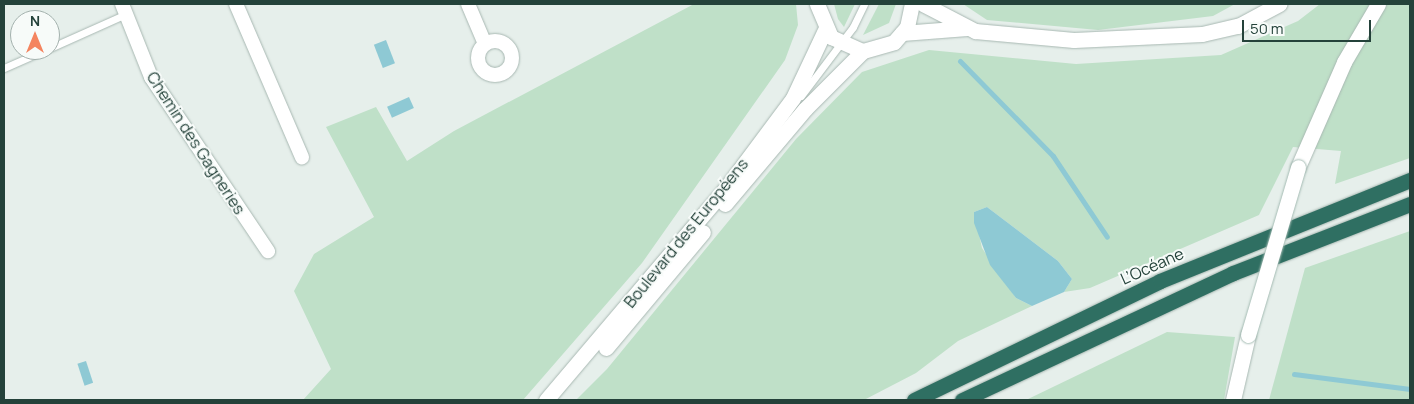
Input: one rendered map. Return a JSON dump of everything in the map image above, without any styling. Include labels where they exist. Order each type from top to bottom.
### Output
[{"type":"highway","name":"L’Océane","points":[[914,400],[1160,281],[1410,180]]},
{"type":"highway","points":[[962,400],[1233,273],[1410,204]]},
{"type":"main road","points":[[817,4],[825,30],[840,44],[863,51],[884,47],[902,34],[967,28],[1074,40],[1202,34],[1238,26],[1279,4]]},
{"type":"main road","points":[[902,34],[912,4]]},
{"type":"main road","points":[[923,4],[967,28]]},
{"type":"main road","points":[[1233,400],[1248,335],[1298,167],[1340,70],[1378,4]]},
{"type":"main road","name":"Boulevard des Européens","points":[[546,400],[726,188],[793,98],[825,30]]},
{"type":"main road","name":"Boulevard des Européens","points":[[560,400],[805,109],[863,51]]},
{"type":"street","points":[[236,4],[302,157]]},
{"type":"street","points":[[468,4],[485,44]]},
{"type":"street","name":"Chemin des Gagneries","points":[[124,9],[151,77],[268,251]]},
{"type":"lane","points":[[553,400],[696,234],[840,44],[864,4]]},
{"type":"lane","points":[[60,43],[124,9]]},
{"type":"lane","points":[[4,68],[22,60]]},
{"type":"green space","points":[[694,4],[796,4],[798,25],[785,60],[642,263],[523,400],[303,400],[331,369],[294,291],[314,254],[374,217],[326,127],[376,107],[407,161],[454,131]]},
{"type":"green space","points":[[834,4],[855,4],[844,27],[838,19]]},
{"type":"green space","points":[[879,4],[896,4],[889,23],[863,35]]},
{"type":"green space","points":[[963,4],[1235,4],[1213,16],[1098,30],[987,20]]},
{"type":"green space","points":[[1320,4],[1410,4],[1410,158],[1335,184],[1341,151],[1293,147],[1259,215],[1090,288],[1064,292],[1072,279],[1058,261],[987,207],[974,212],[982,248],[1016,298],[1032,306],[958,341],[916,373],[864,400],[576,400],[607,369],[796,139],[862,72],[929,50],[1076,64],[1221,55],[1298,21]]},
{"type":"green space","points":[[1410,231],[1410,400],[1269,400],[1305,268]]},
{"type":"green space","points":[[1167,332],[1235,337],[1224,400],[1026,400]]},
{"type":"water","points":[[386,40],[395,63],[383,68],[374,45]]},
{"type":"water","points":[[409,97],[414,108],[392,118],[387,107]]},
{"type":"water","points":[[987,207],[1058,261],[1072,279],[1064,292],[1032,306],[1016,298],[990,265],[974,223],[974,212]]},
{"type":"water","points":[[86,361],[93,383],[85,386],[77,364]]},
{"type":"waterway","points":[[960,61],[1053,156],[1107,237]]},
{"type":"waterway","points":[[1294,374],[1410,389]]}]
